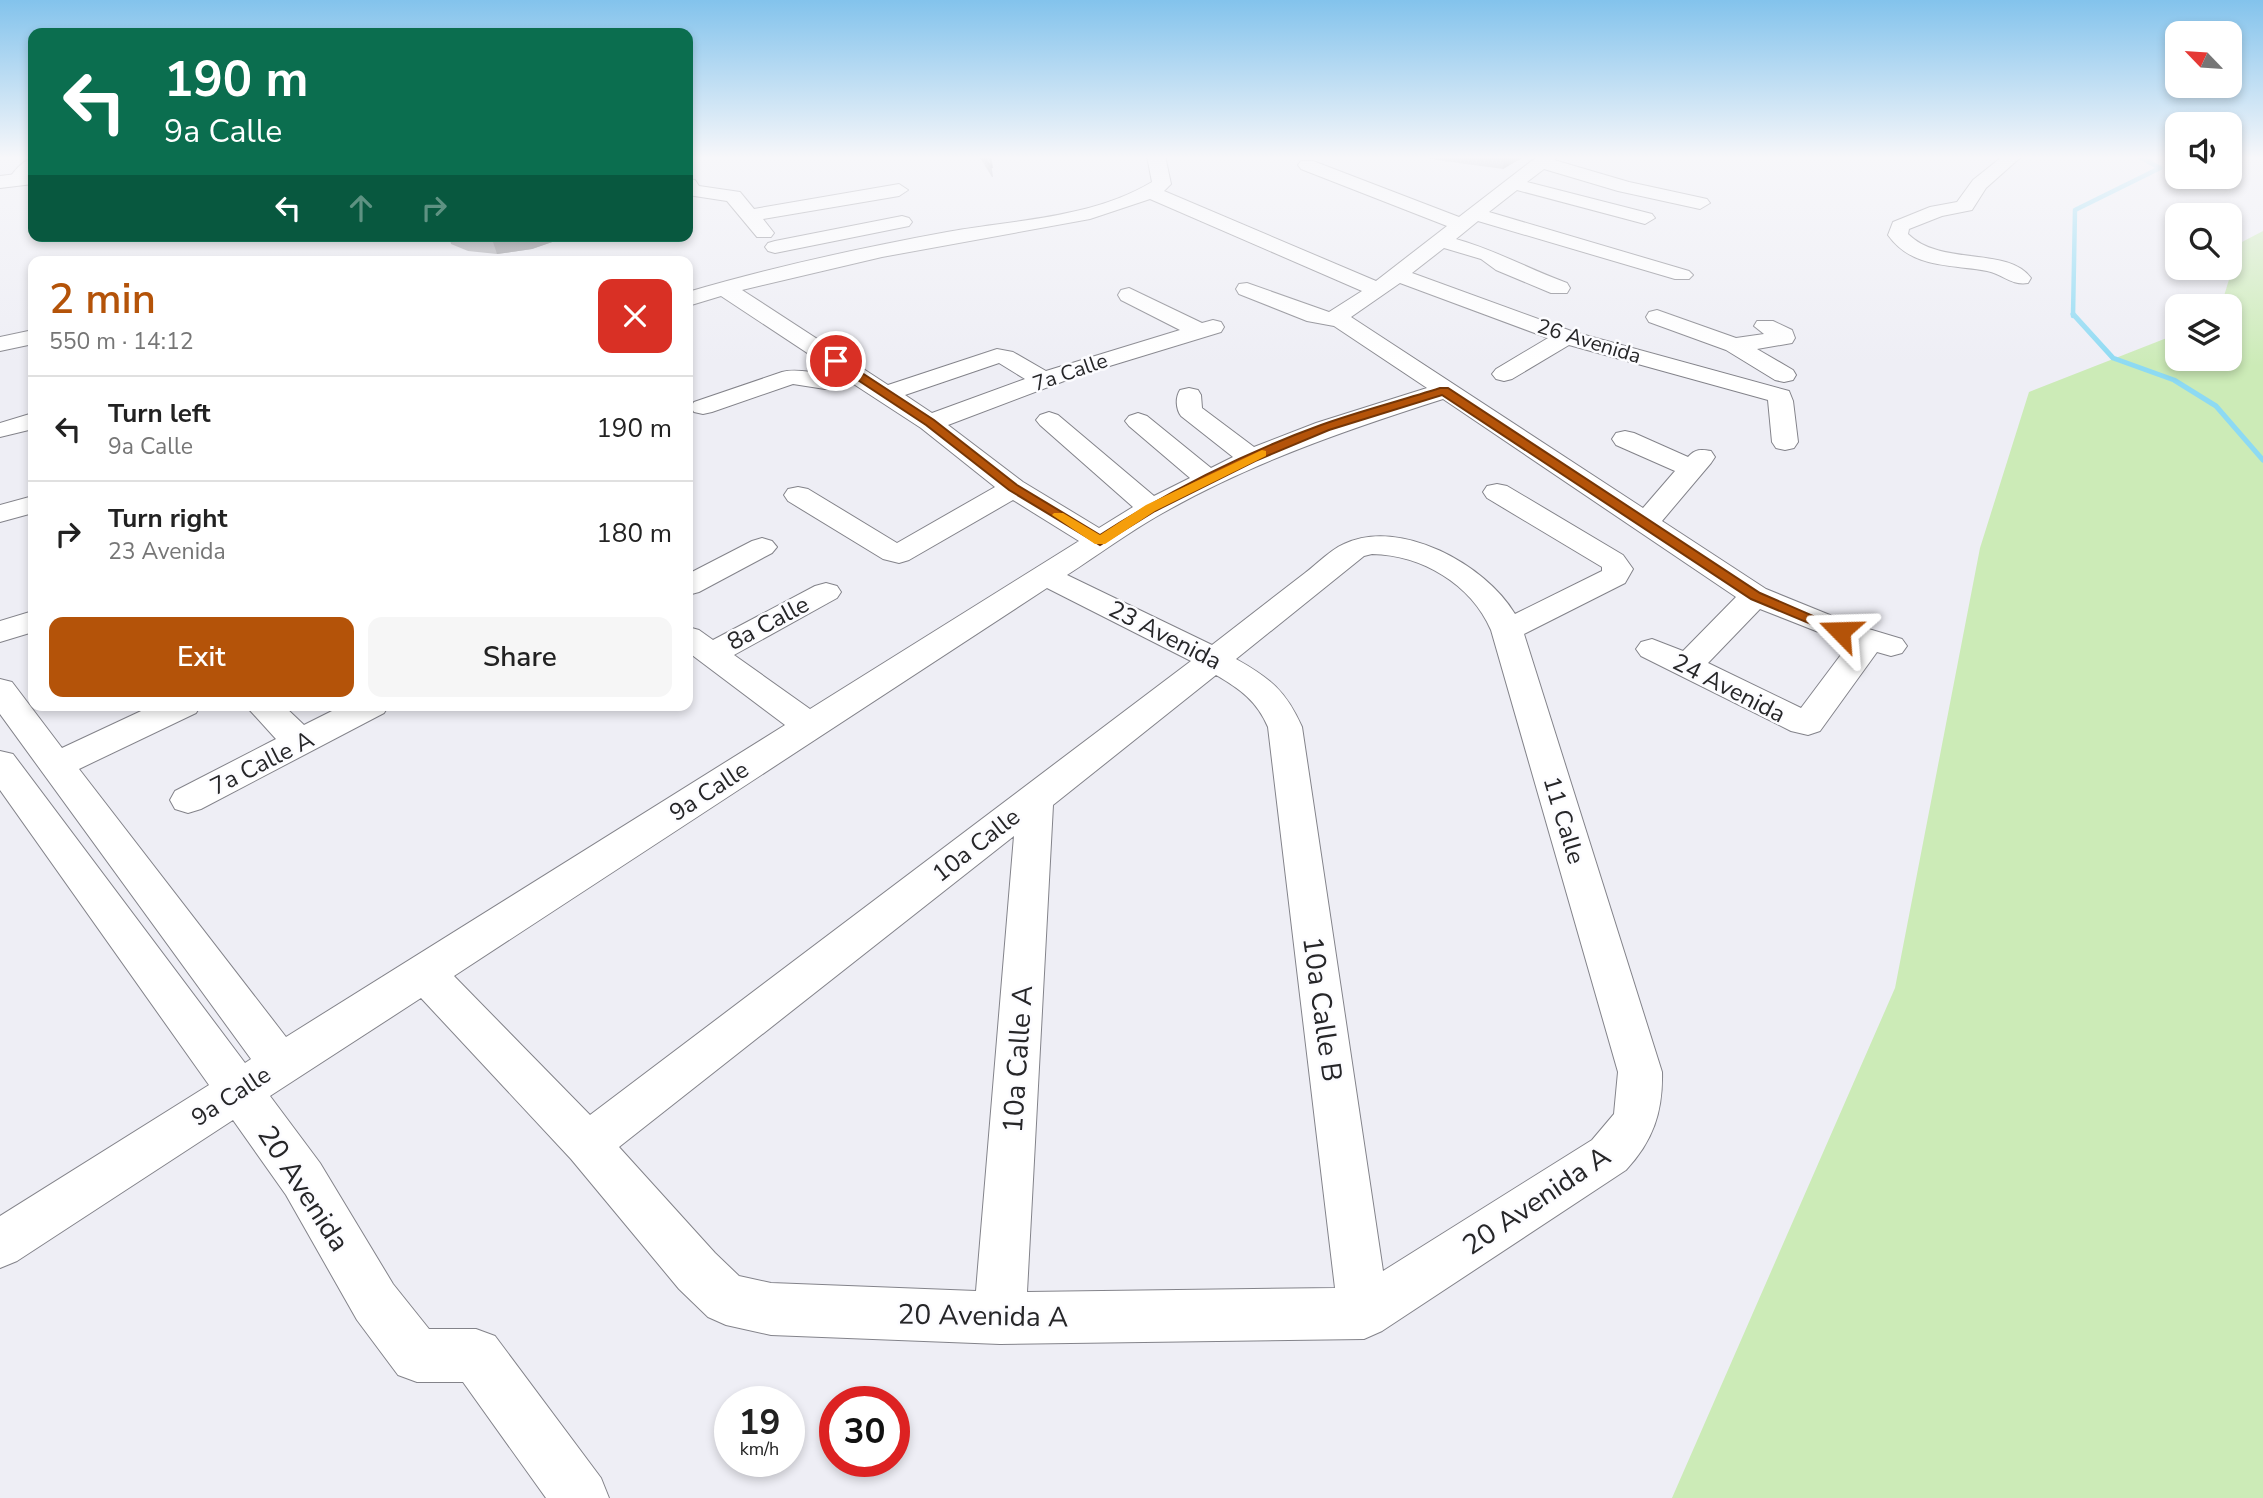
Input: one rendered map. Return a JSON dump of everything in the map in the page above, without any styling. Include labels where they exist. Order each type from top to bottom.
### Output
[{"type":"street","points":[[759,226],[780,254],[921,226]]},
{"type":"street","points":[[693,298],[873,252],[1017,226]]},
{"type":"street","points":[[1229,226],[1378,290]]},
{"type":"street","points":[[1338,318],[1460,226]]},
{"type":"street","points":[[1494,226],[1586,247],[1682,275]]},
{"type":"street","points":[[1900,226],[1898,235],[1906,247],[1924,254],[2002,269],[2020,278]]},
{"type":"street","points":[[1586,247],[1604,234]]},
{"type":"street","points":[[1440,240],[1488,254],[1503,266],[1559,288]]},
{"type":"street","name":"26 Avenida","points":[[1397,275],[1566,337],[1717,382],[1773,393],[1781,401],[1785,442]]},
{"type":"street","points":[[725,289],[930,423],[1013,488],[1100,541]]},
{"type":"street","points":[[1247,289],[1315,316],[1338,318],[1755,596],[1686,667]]},
{"type":"street","name":"7a Calle","points":[[930,423],[1044,380],[1206,329],[1129,295]]},
{"type":"street","points":[[1619,352],[1677,298]]},
{"type":"street","points":[[1657,317],[1734,345],[1784,375]]},
{"type":"street","points":[[1734,345],[1784,338],[1784,335],[1765,326]]},
{"type":"street","points":[[1504,374],[1566,337]]},
{"type":"street","points":[[0,344],[28,338]]},
{"type":"street","points":[[885,394],[997,356],[1005,357],[1044,380]]},
{"type":"street","points":[[703,407],[791,377],[804,377],[821,382],[856,375]]},
{"type":"street","name":"9a Calle","points":[[0,1244],[1151,508],[1207,478],[1325,428],[1444,391]]},
{"type":"street","points":[[1189,395],[1190,411],[1251,458]]},
{"type":"street","points":[[1049,420],[1151,508]]},
{"type":"street","points":[[1138,421],[1207,478]]},
{"type":"street","points":[[2,430],[28,422]]},
{"type":"street","points":[[1625,439],[1696,463],[1646,522]]},
{"type":"street","points":[[797,495],[893,553],[899,554],[1013,488]]},
{"type":"street","points":[[1497,492],[1613,561],[1618,569],[1614,577],[1507,630]]},
{"type":"street","points":[[0,514],[28,506]]},
{"type":"street","name":"10a Calle","points":[[587,1144],[1035,800],[1354,550],[1365,545],[1397,547],[1426,557],[1464,577],[1495,607],[1507,630]]},
{"type":"street","points":[[693,583],[762,547]]},
{"type":"street","name":"23 Avenida","points":[[1045,576],[1213,659],[1259,687],[1276,707]]},
{"type":"street","name":"8a Calle","points":[[699,645],[826,592]]},
{"type":"street","name":"24 Avenida","points":[[1652,649],[1795,721],[1808,723],[1880,643],[1755,596]]},
{"type":"street","points":[[0,632],[28,623]]},
{"type":"street","name":"11 Calle","points":[[1507,630],[1640,1072],[1641,1102],[1630,1134]]},
{"type":"street","points":[[699,645],[810,726]]},
{"type":"street","name":"20 Avenida","points":[[0,690],[56,765],[260,1077],[303,1178],[375,1302],[402,1340],[417,1356],[476,1355],[581,1498]]},
{"type":"street","name":"10a Calle B","points":[[1276,707],[1285,727],[1364,1313]]},
{"type":"street","points":[[56,765],[171,711]]},
{"type":"street","points":[[268,711],[301,743]]},
{"type":"street","name":"7a Calle A","points":[[188,800],[361,711]]},
{"type":"street","name":"20 Avenida","points":[[0,763],[14,809],[260,1077]]},
{"type":"street","name":"10a Calle A","points":[[1000,1318],[1035,800]]},
{"type":"street","name":"20 Avenida A","points":[[424,973],[587,1144],[697,1272],[726,1299],[771,1309],[1000,1318],[1364,1313],[1609,1155],[1630,1134]]},
{"type":"green space","points":[[2263,231],[2263,1498],[1672,1498],[1895,988],[1980,548],[2029,392],[2165,339],[2165,371],[2242,371],[2242,294],[2225,294],[2229,280],[2242,280],[2242,242]]},
{"type":"waterway","points":[[2073,314],[2075,226]]},
{"type":"waterway","points":[[2073,314],[2113,358],[2174,380],[2216,406],[2263,460]]},
{"type":"slow traffic","points":[[1059,515],[1100,541],[1151,508],[1207,478],[1262,454]]},
{"type":"route","points":[[836,361],[930,423],[1013,488],[1100,541],[1151,508],[1251,458],[1325,428],[1444,391],[1755,596],[1840,631]]}]
